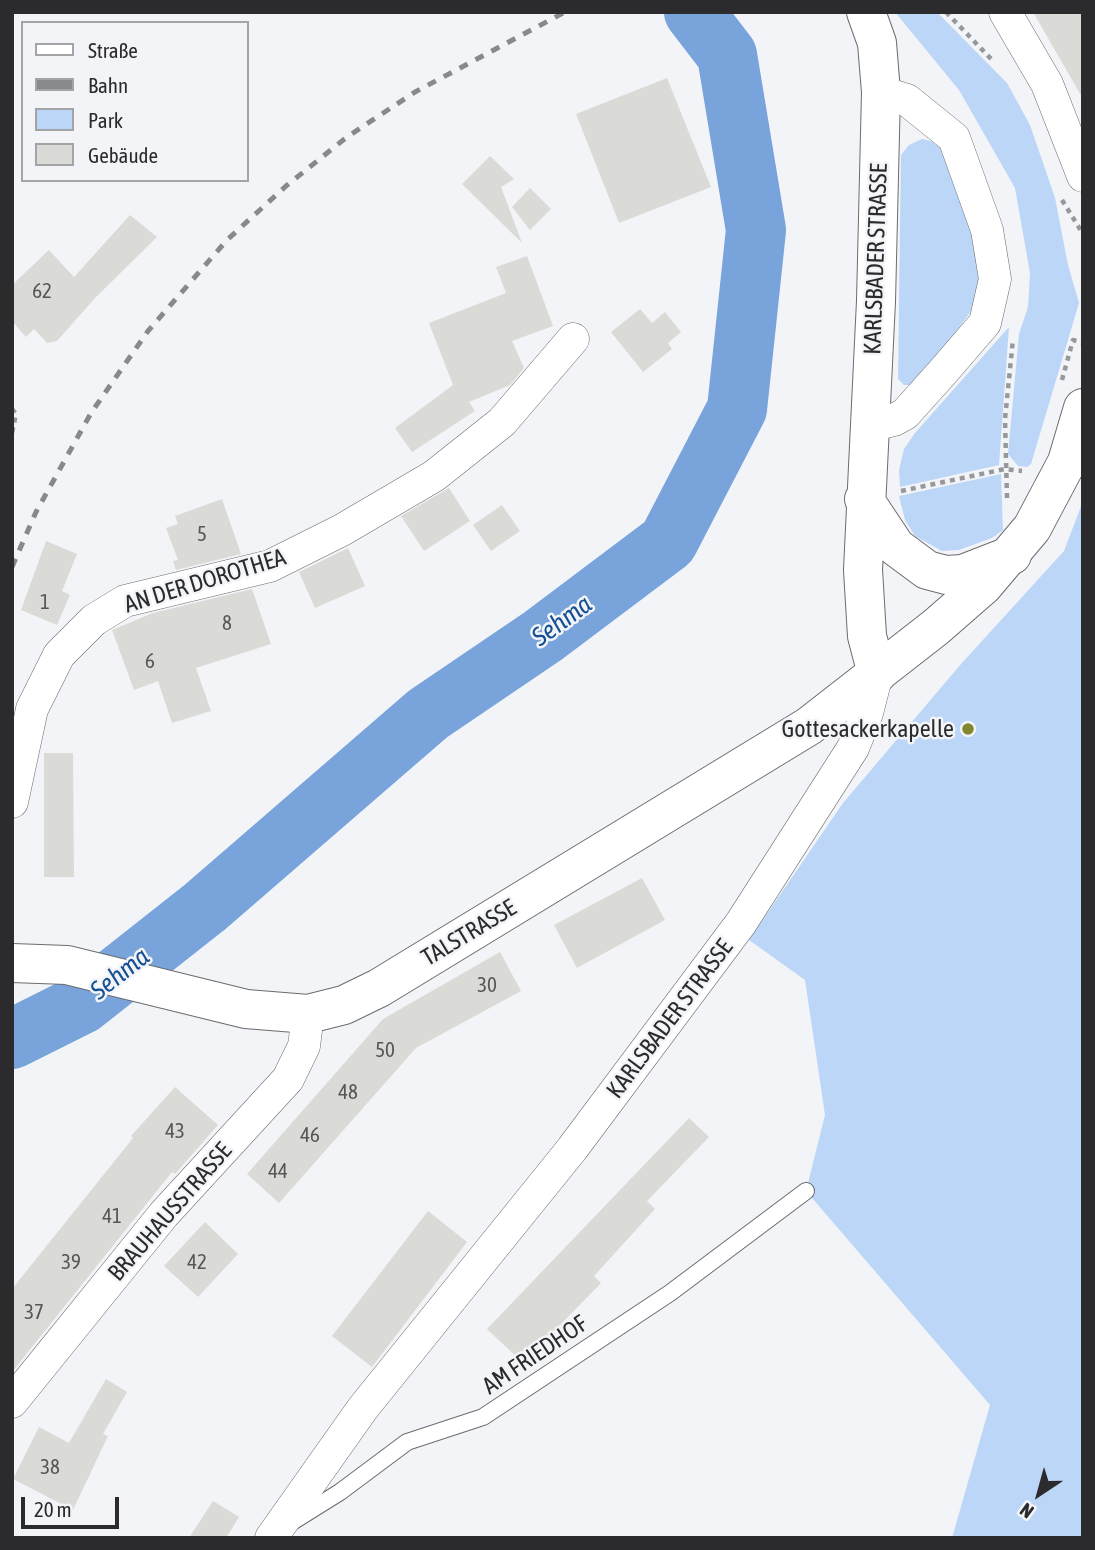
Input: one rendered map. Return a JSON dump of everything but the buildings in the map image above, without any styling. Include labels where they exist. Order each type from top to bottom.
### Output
[{"type":"main road","name":"KARLSBADER STRASSE","points":[[866,12],[877,43],[881,92],[876,302],[864,499],[863,570],[867,636],[877,674]]},
{"type":"main road","name":"TALSTRASSE","points":[[12,963],[67,965],[246,1009],[308,1014],[344,1005],[379,988],[809,726],[877,674],[983,586],[1012,555],[1054,493],[1067,462],[1071,401]]},
{"type":"main road","points":[[864,499],[896,547],[927,570],[946,575],[963,574],[1012,555]]},
{"type":"street","points":[[1004,12],[1047,84],[1071,185]]},
{"type":"street","points":[[869,426],[905,414],[985,323],[995,279],[987,230],[954,138],[907,100],[881,92]]},
{"type":"street","name":"AN DER DOROTHEA","points":[[12,802],[32,709],[59,655],[94,620],[125,601],[270,566],[342,530],[434,476],[502,422],[573,339]]},
{"type":"street","name":"KARLSBADER STRASSE","points":[[273,1535],[363,1408],[572,1149],[741,923],[853,748],[867,713],[877,674]]},
{"type":"street","name":"BRAUHAUSSTRASSE","points":[[12,1402],[164,1214],[288,1079],[304,1046],[308,1014]]},
{"type":"lane","name":"AM FRIEDHOF","points":[[273,1535],[340,1493],[407,1442],[483,1417],[670,1293],[806,1191]]},
{"type":"path","points":[[946,12],[996,64]]},
{"type":"path","points":[[1071,185],[1068,214],[1083,234]]},
{"type":"path","points":[[1012,555],[1005,469],[1005,419],[1013,338]]},
{"type":"path","points":[[1071,401],[1073,340],[1083,343]]},
{"type":"path","points":[[12,409],[16,414],[12,433]]},
{"type":"path","points":[[864,499],[1005,469],[1033,472]]},
{"type":"green space","points":[[895,12],[937,12],[1007,83],[1030,125],[1055,198],[1068,265],[1079,303],[1031,464],[1027,467],[1018,466],[1008,454],[1019,334],[1028,307],[1030,273],[1015,188],[959,90]]},
{"type":"green space","points":[[922,139],[931,141],[946,152],[973,231],[979,288],[974,307],[926,373],[914,385],[904,385],[898,379],[901,155],[909,145]]},
{"type":"green space","points":[[1009,327],[999,465],[900,487],[899,470],[904,449]]},
{"type":"green space","points":[[1001,474],[1003,530],[992,538],[959,550],[942,551],[915,536],[905,520],[899,496]]},
{"type":"green space","points":[[1083,501],[1083,1538],[952,1538],[990,1405],[806,1191],[825,1115],[805,980],[749,940],[843,803],[961,664],[1064,551]]},
{"type":"waterway","name":"Sehma","points":[[12,1039],[82,1004],[205,907],[428,714],[543,636],[668,542],[737,409],[756,230],[727,55],[694,12]]},
{"type":"railway","points":[[12,567],[36,512],[91,413],[148,331],[227,240],[286,186],[347,137],[415,92],[565,12]]},
{"type":"place","name":"Gottesackerkapelle","points":[[968,729]]}]
